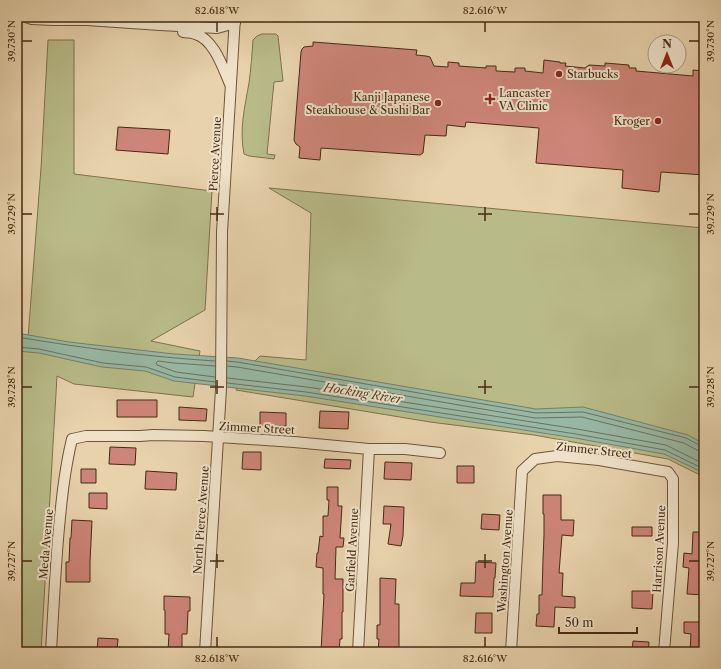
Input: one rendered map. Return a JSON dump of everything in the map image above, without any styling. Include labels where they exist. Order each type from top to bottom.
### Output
[{"type":"street","points":[[26,17],[46,20],[87,20],[217,28],[235,20]]},
{"type":"street","points":[[223,17],[235,20]]},
{"type":"street","name":"Pierce Avenue","points":[[221,389],[222,232],[235,20]]},
{"type":"street","points":[[160,25],[196,34],[202,37],[215,51],[221,61],[231,87]]},
{"type":"street","name":"North Pierce Avenue","points":[[205,652],[221,389]]},
{"type":"street","name":"Zimmer Street","points":[[72,439],[86,436],[153,435],[232,438],[286,441],[370,449],[406,449],[440,453]]},
{"type":"street","name":"Meda Avenue","points":[[51,652],[54,592],[62,500],[72,439]]},
{"type":"street","name":"Garfield Avenue","points":[[358,652],[370,449]]},
{"type":"street","name":"Zimmer Street","points":[[522,471],[535,459],[557,456],[599,460],[668,472]]},
{"type":"street","name":"Washington Avenue","points":[[511,652],[522,471]]},
{"type":"street","name":"Harrison Avenue","points":[[664,652],[673,543],[673,479],[668,472]]},
{"type":"green space","points":[[262,34],[276,34],[278,36],[283,81],[274,82],[267,154],[275,155],[274,159],[244,154],[242,136],[243,118],[250,78],[253,40]]},
{"type":"green space","points":[[48,40],[74,40],[74,174],[212,191],[205,310],[151,341],[200,351],[193,397],[74,384],[57,376],[41,652],[17,652],[17,337],[28,338],[41,168]]},
{"type":"green space","points":[[269,188],[704,228],[704,477],[668,459],[534,435],[430,422],[236,390],[242,374],[260,356],[306,360],[311,213]]},
{"type":"water","name":"Hocking River","points":[[17,333],[69,342],[174,354],[238,358],[536,409],[583,407],[688,435],[704,444],[704,473],[664,454],[575,438],[305,396],[174,381],[145,371],[102,367],[39,353],[17,351]]},
{"type":"building","points":[[313,42],[417,50],[416,55],[430,57],[434,66],[448,67],[448,62],[459,63],[459,66],[486,68],[486,66],[496,66],[496,71],[515,72],[515,68],[525,68],[525,71],[543,73],[544,60],[566,63],[565,66],[585,68],[589,65],[605,66],[605,63],[629,65],[629,68],[636,68],[636,71],[647,72],[647,74],[693,76],[693,70],[704,71],[704,175],[661,172],[659,192],[622,188],[623,170],[536,163],[539,128],[466,122],[465,127],[447,125],[446,136],[425,135],[423,153],[420,155],[321,148],[320,160],[299,158],[300,147],[294,140],[301,52],[304,47],[313,46]]},
{"type":"building","points":[[118,127],[170,130],[168,154],[116,150]]},
{"type":"building","points":[[117,400],[157,400],[157,417],[117,417]]},
{"type":"building","points":[[179,407],[207,409],[206,421],[179,420]]},
{"type":"building","points":[[320,411],[349,412],[348,429],[319,428]]},
{"type":"building","points":[[260,412],[286,413],[286,426],[260,426]]},
{"type":"building","points":[[110,447],[136,448],[135,465],[109,464]]},
{"type":"building","points":[[243,452],[261,452],[261,470],[242,469]]},
{"type":"building","points":[[325,459],[351,460],[350,469],[324,468]]},
{"type":"building","points":[[385,462],[412,463],[411,480],[384,479]]},
{"type":"building","points":[[457,466],[474,466],[474,483],[457,483]]},
{"type":"building","points":[[81,469],[96,469],[96,483],[81,483]]},
{"type":"building","points":[[146,471],[177,473],[176,490],[145,489]]},
{"type":"building","points":[[327,487],[338,487],[338,506],[342,506],[340,538],[344,538],[343,547],[336,547],[335,579],[343,579],[342,639],[340,639],[339,652],[321,652],[324,594],[323,568],[316,567],[320,536],[323,537],[323,516],[328,516],[329,500],[327,500]]},
{"type":"building","points":[[89,493],[107,493],[107,509],[89,508]]},
{"type":"building","points":[[543,495],[561,495],[561,520],[574,520],[573,536],[562,535],[559,573],[563,573],[562,596],[575,597],[575,608],[555,607],[554,627],[536,626],[537,614],[539,614],[539,595],[542,595],[544,535]]},
{"type":"building","points":[[384,506],[404,507],[403,536],[401,546],[388,544],[391,524],[383,524]]},
{"type":"building","points":[[482,514],[500,515],[499,530],[481,529]]},
{"type":"building","points":[[72,520],[92,521],[90,582],[66,582],[66,562],[69,562]]},
{"type":"building","points":[[632,527],[652,527],[652,536],[632,536]]},
{"type":"building","points":[[693,532],[704,532],[704,595],[687,594],[689,568],[683,567],[684,553],[692,554]]},
{"type":"building","points":[[476,562],[496,563],[493,597],[460,596],[461,583],[475,583]]},
{"type":"building","points":[[380,578],[396,579],[395,604],[399,604],[399,652],[378,652],[379,639],[377,639],[377,625],[380,625]]},
{"type":"building","points":[[632,591],[653,591],[652,609],[632,608]]},
{"type":"building","points":[[164,596],[190,597],[187,634],[182,634],[182,652],[168,652],[169,634],[165,634]]},
{"type":"building","points":[[476,613],[492,613],[492,633],[475,633]]},
{"type":"building","points":[[684,622],[704,622],[704,652],[690,652],[691,634],[684,633]]},
{"type":"building","points":[[98,638],[118,639],[117,652],[97,652]]},
{"type":"building","points":[[633,641],[649,642],[648,652],[632,652]]},
{"type":"place","name":"Starbucks","points":[[559,74]]},
{"type":"place","name":"Lancaster VA Clinic","points":[[490,99]]},
{"type":"place","name":"Kanji Japanese Steakhouse & Sushi Bar","points":[[438,103]]},
{"type":"place","name":"Kroger","points":[[658,121]]}]
